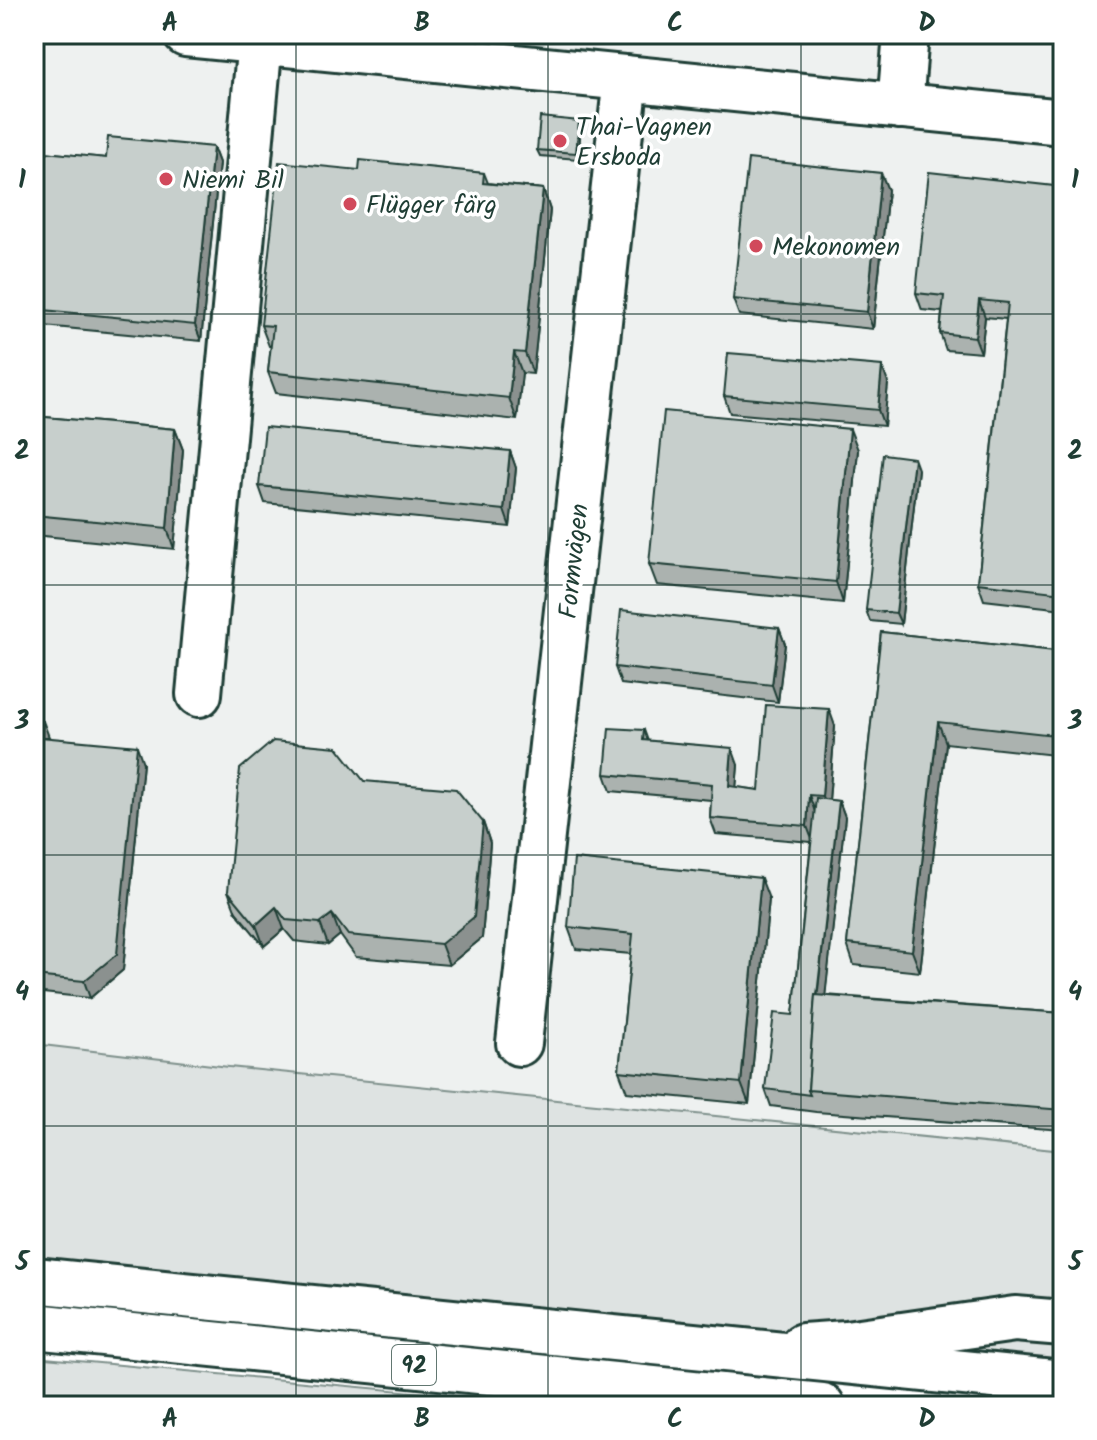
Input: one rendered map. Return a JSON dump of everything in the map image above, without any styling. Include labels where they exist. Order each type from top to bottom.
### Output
[{"type":"main road","points":[[186,34],[1063,122]]},
{"type":"main road","points":[[900,106],[906,34]]},
{"type":"main road","points":[[199,694],[260,41]]},
{"type":"main road","name":"Formvägen","points":[[519,1043],[626,78]]},
{"type":"main road","name":"92","points":[[34,1280],[1063,1383]]},
{"type":"main road","points":[[737,1351],[846,1343],[1015,1319],[1063,1323]]},
{"type":"main road","name":"92","points":[[34,1326],[806,1405]]},
{"type":"shaded area","points":[[34,34],[1063,34],[1063,1151],[229,1067],[34,1044]]},
{"type":"shaded area","points":[[34,1044],[229,1067],[1063,1151],[1063,1362],[34,1257]]},
{"type":"shaded area","points":[[34,1357],[565,1406],[34,1406]]},
{"type":"building","name":"Thai-Vagnen Ersboda","points":[[540,117],[579,121],[576,153],[537,150]]},
{"type":"building","points":[[108,137],[213,147],[195,325],[34,309],[34,151],[106,158]]},
{"type":"building","points":[[748,159],[881,173],[867,312],[733,299]]},
{"type":"building","points":[[360,160],[484,173],[483,183],[543,189],[525,353],[514,352],[509,398],[268,372],[273,326],[261,325],[279,162],[359,170]]},
{"type":"building","points":[[929,172],[1063,187],[1063,593],[978,583],[1008,303],[979,300],[975,337],[940,333],[944,296],[916,293]]},
{"type":"building","points":[[728,353],[882,366],[878,410],[724,396]]},
{"type":"building","points":[[664,411],[850,429],[836,582],[649,564]]},
{"type":"building","points":[[34,416],[175,429],[167,528],[34,515]]},
{"type":"building","points":[[265,427],[510,451],[504,510],[259,486]]},
{"type":"building","points":[[883,454],[914,458],[896,613],[866,610]]},
{"type":"building","points":[[621,610],[779,628],[772,685],[615,667]]},
{"type":"building","points":[[881,632],[1063,652],[1063,736],[938,722],[912,951],[847,944]]},
{"type":"building","points":[[766,705],[829,709],[822,796],[809,795],[807,826],[710,818],[712,784],[605,774],[609,728],[644,730],[643,740],[732,748],[729,786],[759,790]]},
{"type":"building","points":[[34,720],[43,721],[41,737],[137,746],[117,954],[84,981],[34,976]]},
{"type":"building","points":[[273,741],[337,747],[364,781],[456,789],[483,822],[474,917],[441,944],[348,935],[332,914],[320,923],[286,920],[276,907],[256,925],[228,891],[240,769]]},
{"type":"building","points":[[816,798],[839,801],[815,995],[810,1095],[765,1089],[774,1013],[793,1015]]},
{"type":"building","points":[[574,859],[761,878],[741,1083],[619,1071],[633,934],[568,927]]},
{"type":"building","points":[[815,995],[1063,1013],[1063,1110],[808,1090]]},
{"type":"place","name":"Thai-Vagnen Ersboda","points":[[560,141]]},
{"type":"place","name":"Niemi Bil","points":[[166,179]]},
{"type":"place","name":"Flügger färg","points":[[350,204]]},
{"type":"place","name":"Mekonomen","points":[[756,246]]}]
